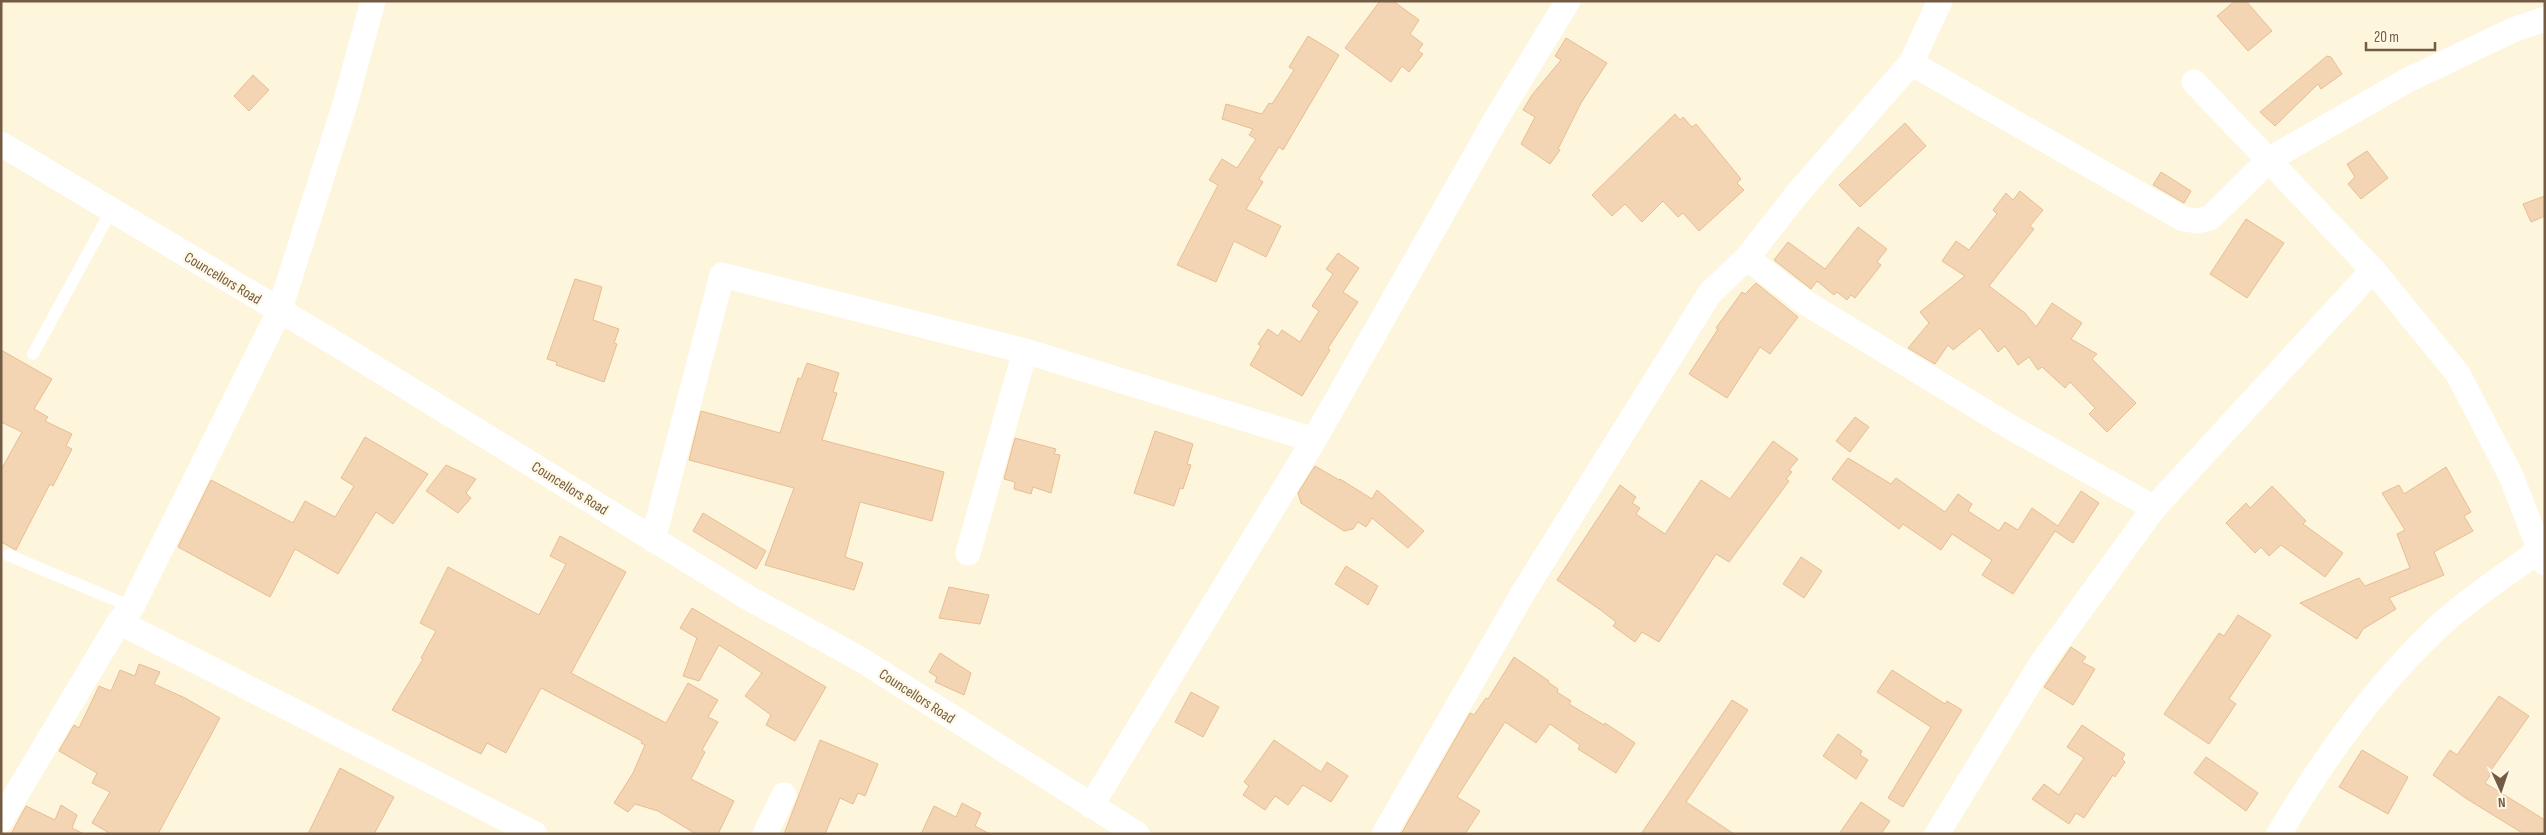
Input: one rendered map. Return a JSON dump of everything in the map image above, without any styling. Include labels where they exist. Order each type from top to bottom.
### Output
[{"type":"street","points":[[1,820],[125,615],[278,312],[345,104],[373,1]]},
{"type":"street","points":[[1091,806],[1314,440],[1496,119],[1568,1]]},
{"type":"street","points":[[1384,834],[1523,592],[1710,293],[1748,258],[1797,194],[1911,62],[1940,1]]},
{"type":"street","points":[[1911,62],[2184,219],[2197,221],[2210,218],[2270,159],[2406,82],[2513,30],[2545,19]]},
{"type":"street","points":[[2194,82],[2270,159],[2374,270],[2458,374],[2511,476],[2542,557],[2494,582],[2437,629],[2371,697],[2309,783],[2279,834]]},
{"type":"street","name":"Councellors Road","points":[[1,144],[278,312],[338,345],[747,598],[860,659],[1137,834]]},
{"type":"street","points":[[1748,258],[1806,302],[2012,428],[2154,508]]},
{"type":"street","points":[[1937,834],[2041,664],[2154,508],[2374,270]]},
{"type":"street","points":[[653,540],[722,275],[1025,351],[1314,440]]},
{"type":"street","points":[[968,552],[1025,351]]},
{"type":"street","points":[[125,615],[535,834]]},
{"type":"street","points":[[765,834],[784,795]]},
{"type":"lane","points":[[33,354],[111,210]]},
{"type":"lane","points":[[8,554],[125,615]]},
{"type":"building","points":[[1380,1],[1393,1],[1419,20],[1410,34],[1423,44],[1418,51],[1423,54],[1409,72],[1402,66],[1391,82],[1345,48]]},
{"type":"building","points":[[2235,1],[2246,1],[2272,31],[2248,51],[2217,16]]},
{"type":"building","points":[[1308,36],[1339,55],[1283,150],[1279,147],[1259,179],[1263,182],[1246,209],[1281,226],[1266,257],[1234,241],[1216,282],[1177,265],[1218,185],[1209,180],[1222,159],[1237,168],[1256,139],[1249,135],[1253,129],[1222,119],[1226,104],[1262,114],[1269,103],[1272,104],[1294,70],[1289,67]]},
{"type":"building","points":[[1566,38],[1607,63],[1581,103],[1558,149],[1560,150],[1550,164],[1521,144],[1535,117],[1523,110],[1532,95],[1561,60],[1555,56]]},
{"type":"building","points":[[2327,56],[2331,57],[2342,74],[2321,89],[2318,84],[2275,126],[2260,112]]},
{"type":"building","points":[[253,75],[269,90],[249,111],[234,96]]},
{"type":"building","points":[[1675,114],[1680,120],[1683,117],[1692,127],[1696,124],[1741,179],[1737,183],[1744,190],[1699,231],[1683,213],[1678,217],[1663,201],[1642,222],[1625,204],[1612,216],[1592,195]]},
{"type":"building","points":[[1905,123],[1926,146],[1860,207],[1839,185]]},
{"type":"building","points":[[2367,151],[2388,178],[2361,199],[2348,184],[2355,177],[2347,164]]},
{"type":"building","points":[[2161,172],[2191,191],[2184,203],[2153,185]]},
{"type":"building","points":[[2020,191],[2043,210],[2030,226],[2034,229],[1989,286],[2025,313],[2036,327],[2052,303],[2082,323],[2071,339],[2097,354],[2092,359],[2136,403],[2107,432],[2089,414],[2095,408],[2070,382],[2065,388],[2042,367],[2038,370],[2029,357],[2018,365],[2005,346],[1998,352],[1980,328],[1953,350],[1948,345],[1935,364],[1908,348],[1929,323],[1920,312],[1965,276],[1942,261],[1956,241],[1969,250],[1997,214],[1993,210],[2006,193],[2013,200]]},
{"type":"building","points":[[2545,196],[2545,216],[2531,222],[2523,204]]},
{"type":"building","points":[[2246,219],[2284,243],[2247,298],[2210,274]]},
{"type":"building","points":[[1858,227],[1887,249],[1877,262],[1881,265],[1855,298],[1851,295],[1847,300],[1837,292],[1834,295],[1817,281],[1811,289],[1774,260],[1788,242],[1825,269]]},
{"type":"building","points":[[1338,253],[1359,268],[1343,292],[1358,302],[1328,348],[1330,350],[1302,396],[1250,365],[1261,346],[1258,344],[1268,329],[1278,336],[1282,330],[1300,342],[1319,311],[1312,306],[1333,274],[1326,269]]},
{"type":"building","points":[[575,279],[602,287],[593,320],[619,329],[614,343],[617,344],[604,382],[556,365],[557,362],[547,359]]},
{"type":"building","points":[[1756,283],[1798,317],[1770,354],[1760,347],[1727,398],[1689,374],[1718,329],[1716,328],[1742,292],[1745,294]]},
{"type":"building","points":[[1,350],[52,379],[34,409],[48,417],[45,421],[72,434],[66,446],[72,449],[53,486],[50,484],[16,550],[1,542],[1,470],[22,432],[1,422]]},
{"type":"building","points":[[807,363],[839,373],[833,392],[837,393],[822,440],[944,472],[932,521],[860,502],[845,557],[863,563],[854,590],[765,565],[794,488],[689,460],[701,411],[780,433],[798,378],[801,379]]},
{"type":"building","points":[[1855,417],[1869,427],[1850,452],[1836,441]]},
{"type":"building","points":[[1155,431],[1193,444],[1187,464],[1191,465],[1183,489],[1180,488],[1174,506],[1134,493]]},
{"type":"building","points":[[365,437],[428,474],[393,524],[376,512],[338,574],[295,549],[270,597],[178,547],[211,480],[293,523],[305,501],[335,517],[354,486],[341,478]]},
{"type":"building","points":[[1015,438],[1056,449],[1054,454],[1060,455],[1051,493],[1033,487],[1031,494],[1014,489],[1015,482],[1004,479]]},
{"type":"building","points":[[1773,441],[1798,459],[1789,470],[1792,472],[1786,479],[1789,481],[1729,562],[1716,554],[1659,642],[1642,632],[1635,642],[1613,626],[1616,622],[1557,580],[1620,485],[1636,497],[1632,503],[1640,508],[1636,514],[1665,534],[1701,480],[1730,499]]},
{"type":"building","points":[[1848,458],[1891,484],[1896,478],[1945,512],[1958,494],[1972,504],[1968,511],[1999,531],[2005,522],[2018,530],[2032,508],[2058,526],[2081,491],[2099,503],[2073,543],[2055,531],[2013,594],[1982,575],[1992,560],[1952,534],[1941,550],[1903,524],[1899,529],[1832,479]]},
{"type":"building","points":[[446,465],[476,479],[466,493],[471,498],[458,513],[426,491]]},
{"type":"building","points":[[1315,466],[1372,499],[1377,490],[1424,531],[1408,548],[1372,518],[1366,527],[1358,522],[1353,529],[1344,531],[1301,503],[1298,493]]},
{"type":"building","points":[[2446,467],[2471,512],[2464,516],[2473,531],[2434,552],[2444,575],[2389,598],[2396,609],[2363,629],[2357,639],[2300,603],[2359,578],[2365,586],[2410,568],[2397,534],[2405,530],[2382,493],[2399,485],[2404,494]]},
{"type":"building","points":[[2272,486],[2306,521],[2303,524],[2343,553],[2325,577],[2281,545],[2269,556],[2261,547],[2255,553],[2226,523],[2246,503],[2250,508]]},
{"type":"building","points":[[703,513],[766,551],[756,569],[693,531]]},
{"type":"building","points":[[560,536],[626,572],[571,673],[666,723],[688,683],[718,700],[708,717],[718,722],[702,750],[705,752],[691,779],[734,801],[718,834],[696,834],[658,811],[635,804],[628,812],[614,803],[633,773],[645,745],[641,743],[642,741],[541,688],[506,753],[487,743],[481,754],[392,710],[423,659],[421,658],[436,631],[420,623],[448,567],[539,615],[566,564],[550,556]]},
{"type":"building","points":[[1801,557],[1822,571],[1804,598],[1783,584]]},
{"type":"building","points":[[1346,566],[1378,586],[1368,605],[1335,584]]},
{"type":"building","points":[[949,587],[989,595],[980,624],[939,618]]},
{"type":"building","points":[[692,608],[826,687],[795,741],[766,725],[771,715],[745,696],[762,673],[719,645],[699,681],[683,676],[697,638],[680,628]]},
{"type":"building","points":[[2238,615],[2271,635],[2229,699],[2236,704],[2209,744],[2164,714],[2219,633],[2224,636]]},
{"type":"building","points":[[2071,647],[2086,657],[2082,662],[2095,669],[2073,705],[2044,687]]},
{"type":"building","points":[[940,653],[971,673],[964,695],[935,682],[937,677],[929,672]]},
{"type":"building","points":[[1514,657],[1549,681],[1558,689],[1557,692],[1571,701],[1569,704],[1604,725],[1605,723],[1635,743],[1616,773],[1578,749],[1580,745],[1550,724],[1536,743],[1505,722],[1457,797],[1480,811],[1465,834],[1401,834],[1470,713],[1474,715],[1486,698],[1488,699]]},
{"type":"building","points":[[139,664],[160,672],[154,684],[185,698],[220,718],[158,834],[111,834],[92,823],[110,792],[92,783],[97,773],[59,751],[74,725],[79,728],[99,686],[111,691],[120,670],[135,676]]},
{"type":"building","points":[[1892,670],[1945,704],[1947,701],[1962,710],[1903,807],[1888,798],[1931,727],[1877,692]]},
{"type":"building","points":[[1191,692],[1219,707],[1203,737],[1175,722]]},
{"type":"building","points":[[2499,696],[2529,716],[2489,773],[2491,774],[2485,783],[2545,820],[2545,834],[2524,834],[2467,799],[2433,775],[2450,750],[2457,755]]},
{"type":"building","points":[[1732,700],[1748,710],[1686,802],[1734,834],[1641,834]]},
{"type":"building","points":[[2082,725],[2125,754],[2122,759],[2125,762],[2115,777],[2113,775],[2084,818],[2076,813],[2069,824],[2032,799],[2044,784],[2059,795],[2084,758],[2067,747]]},
{"type":"building","points":[[1838,734],[1862,751],[1860,755],[1868,760],[1856,779],[1823,756]]},
{"type":"building","points":[[820,740],[878,764],[865,796],[858,793],[853,804],[840,798],[825,834],[784,834]]},
{"type":"building","points":[[1274,740],[1321,772],[1327,762],[1348,776],[1331,802],[1303,785],[1288,805],[1275,796],[1265,810],[1243,795],[1249,786],[1244,782]]},
{"type":"building","points":[[2362,750],[2408,777],[2388,814],[2339,787]]},
{"type":"building","points":[[2206,757],[2258,793],[2246,811],[2194,773]]},
{"type":"building","points":[[340,768],[394,797],[374,834],[308,834]]},
{"type":"building","points":[[1861,802],[1890,821],[1881,834],[1839,834]]},
{"type":"building","points":[[962,803],[981,813],[975,826],[990,834],[921,834],[934,806],[956,817]]},
{"type":"building","points":[[61,805],[77,815],[72,828],[84,834],[11,834],[26,806],[55,820]]}]
